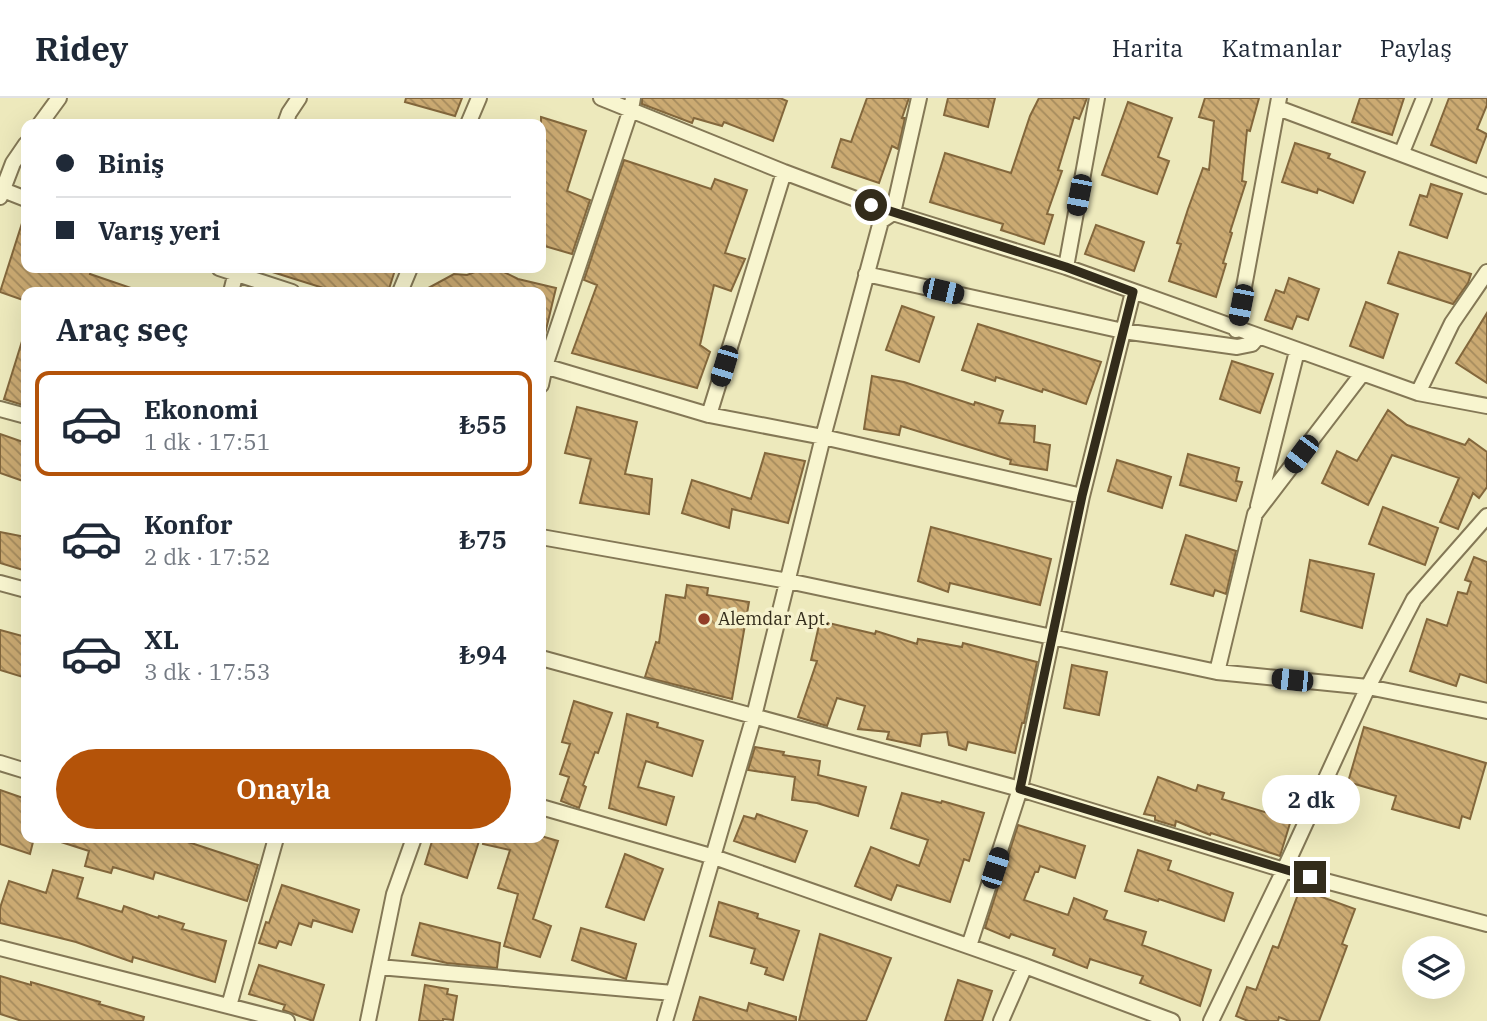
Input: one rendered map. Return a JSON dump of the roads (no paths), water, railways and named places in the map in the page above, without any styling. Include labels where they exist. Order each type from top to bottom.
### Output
[{"type":"street","points":[[44,119],[59,98]]},
{"type":"street","points":[[287,119],[299,98]]},
{"type":"street","points":[[470,119],[480,98]]},
{"type":"street","points":[[601,98],[632,104],[784,172],[892,213],[1066,267],[1418,393],[1487,407]]},
{"type":"street","points":[[665,1021],[754,716],[822,437],[881,221],[892,213],[919,98]]},
{"type":"street","points":[[1066,267],[1097,98]]},
{"type":"street","points":[[1402,152],[1424,98]]},
{"type":"street","points":[[1236,330],[1278,103],[1487,186]]},
{"type":"street","points":[[546,356],[632,104]]},
{"type":"street","points":[[21,151],[13,163],[1,194],[21,198]]},
{"type":"street","points":[[709,415],[784,172]]},
{"type":"street","points":[[1418,393],[1452,323],[1487,272]]},
{"type":"street","points":[[241,273],[279,287]]},
{"type":"street","points":[[866,274],[1123,331],[1237,347],[1252,344],[1258,337]]},
{"type":"street","points":[[969,946],[1020,789],[1082,496],[1133,292]]},
{"type":"street","points":[[1217,672],[1297,351]]},
{"type":"street","points":[[546,366],[709,415],[822,437],[1082,496]]},
{"type":"street","points":[[1255,514],[1362,374]]},
{"type":"street","points":[[0,410],[21,415]]},
{"type":"street","points":[[1211,1021],[1368,687],[1414,599],[1487,516]]},
{"type":"street","points":[[546,538],[788,581],[1217,672],[1368,687],[1487,711]]},
{"type":"street","points":[[0,583],[21,589]]},
{"type":"street","points":[[546,659],[1020,789],[1284,870],[1487,924]]},
{"type":"street","points":[[0,763],[21,769]]},
{"type":"street","points":[[546,808],[714,857],[1025,966],[1172,1021]]},
{"type":"street","points":[[229,1006],[275,843]]},
{"type":"street","points":[[368,1021],[394,894],[412,843]]},
{"type":"street","points":[[0,948],[287,1021]]},
{"type":"street","points":[[1001,1021],[1025,966]]},
{"type":"street","points":[[379,967],[673,993]]},
{"type":"place","name":"Alemdar Apt.","points":[[704,619]]}]
